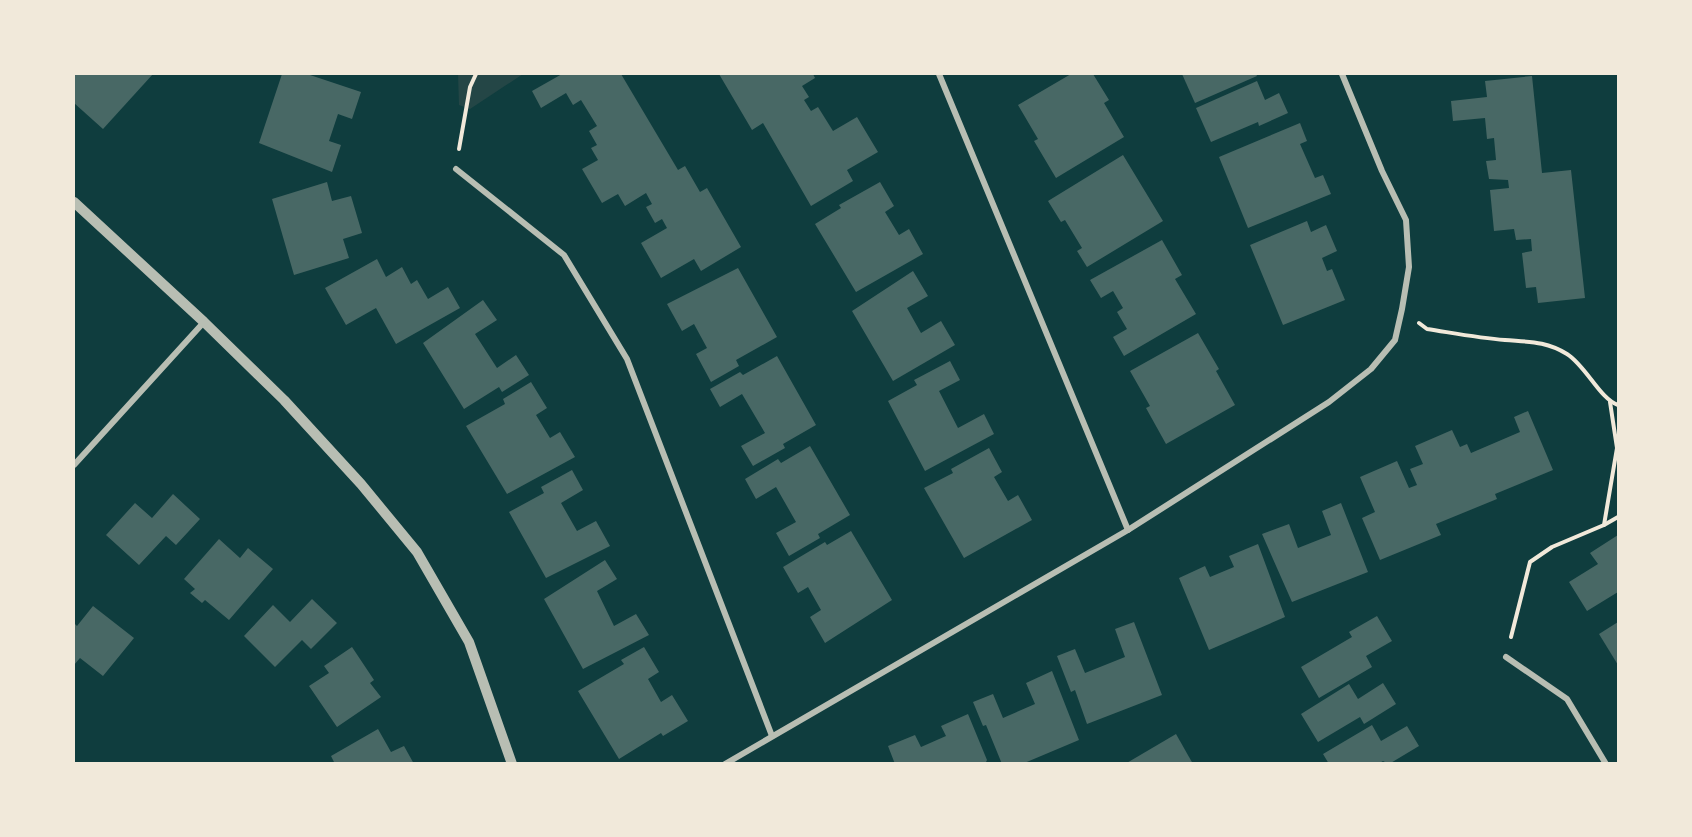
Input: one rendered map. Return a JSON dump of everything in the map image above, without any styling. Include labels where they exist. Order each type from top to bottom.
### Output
[{"type":"street","points":[[939,74],[1128,530]]},
{"type":"street","points":[[725,764],[1128,530],[1329,402],[1371,369],[1395,339],[1408,267],[1406,220],[1382,171],[1342,74]]},
{"type":"street","points":[[456,169],[564,255],[627,359],[772,736]]},
{"type":"street","points":[[74,202],[204,322],[346,467],[417,552],[469,642],[512,764]]},
{"type":"street","points":[[74,465],[204,322]]},
{"type":"street","points":[[1506,657],[1567,699],[1606,764]]},
{"type":"path","points":[[456,169],[470,87],[476,74]]},
{"type":"path","points":[[1402,309],[1427,329],[1505,340],[1540,341],[1568,355],[1592,378],[1610,402],[1617,448],[1604,525]]},
{"type":"path","points":[[1610,402],[1618,405]]},
{"type":"path","points":[[1506,657],[1530,562],[1552,547],[1618,517]]},
{"type":"shaded area","points":[[458,74],[523,74],[470,109],[459,105]]},
{"type":"building","points":[[74,74],[153,74],[103,129],[74,103]]},
{"type":"building","points":[[282,74],[307,74],[361,92],[352,119],[338,114],[329,141],[341,145],[332,172],[259,143]]},
{"type":"building","points":[[562,74],[621,74],[678,170],[685,166],[700,192],[707,188],[741,247],[701,271],[694,259],[661,278],[641,243],[667,228],[662,219],[655,223],[646,207],[652,204],[646,193],[625,206],[618,194],[602,203],[582,169],[598,160],[591,148],[597,145],[589,131],[597,126],[581,100],[573,105],[566,93],[541,108],[532,91]]},
{"type":"building","points":[[719,74],[813,74],[815,78],[802,86],[809,97],[804,100],[811,111],[818,107],[833,131],[857,117],[878,152],[847,170],[853,181],[811,206],[763,123],[752,130]]},
{"type":"building","points":[[1071,74],[1093,74],[1109,100],[1104,103],[1124,137],[1056,178],[1034,141],[1038,139],[1018,105]]},
{"type":"building","points":[[1182,74],[1256,74],[1257,76],[1195,103]]},
{"type":"building","points":[[1532,76],[1542,173],[1571,170],[1585,298],[1538,303],[1536,287],[1526,288],[1522,253],[1532,251],[1531,239],[1516,240],[1514,229],[1494,231],[1490,190],[1509,188],[1508,180],[1489,179],[1486,161],[1496,160],[1494,138],[1487,139],[1485,118],[1453,121],[1451,101],[1487,97],[1485,81]]},
{"type":"building","points":[[1257,81],[1265,100],[1279,93],[1288,113],[1259,126],[1258,122],[1211,142],[1196,108]]},
{"type":"building","points":[[1300,123],[1307,141],[1300,144],[1315,178],[1323,175],[1331,194],[1248,228],[1219,157]]},
{"type":"building","points":[[1123,155],[1163,221],[1087,267],[1077,251],[1082,248],[1065,220],[1061,222],[1048,201]]},
{"type":"building","points":[[327,182],[332,201],[351,196],[362,233],[343,239],[349,258],[294,275],[272,199]]},
{"type":"building","points":[[880,182],[894,206],[885,212],[899,235],[909,229],[923,254],[856,292],[815,224],[841,208],[839,205]]},
{"type":"building","points":[[1307,221],[1311,232],[1326,225],[1337,251],[1322,258],[1327,271],[1332,269],[1345,300],[1283,325],[1250,245]]},
{"type":"building","points":[[1162,240],[1182,275],[1175,279],[1196,314],[1124,356],[1113,337],[1127,329],[1117,312],[1123,308],[1113,291],[1101,298],[1090,280]]},
{"type":"building","points":[[377,259],[386,277],[402,267],[411,284],[417,280],[428,299],[448,287],[460,308],[396,344],[376,308],[346,325],[325,288]]},
{"type":"building","points":[[738,268],[777,337],[736,360],[739,366],[711,382],[696,354],[707,348],[694,324],[682,331],[667,304]]},
{"type":"building","points":[[913,271],[928,296],[907,308],[921,333],[941,321],[955,345],[893,381],[852,311]]},
{"type":"building","points":[[483,300],[497,320],[475,334],[497,368],[516,355],[529,375],[502,392],[499,387],[464,409],[423,343]]},
{"type":"building","points":[[1198,333],[1219,369],[1216,371],[1235,405],[1166,444],[1146,408],[1150,406],[1130,371]]},
{"type":"building","points":[[777,356],[816,425],[783,444],[785,448],[753,466],[741,446],[765,433],[742,394],[720,407],[710,389],[740,372],[743,375]]},
{"type":"building","points":[[950,361],[960,380],[939,391],[958,428],[984,414],[994,434],[925,471],[888,401],[917,385],[914,380]]},
{"type":"building","points":[[531,382],[547,408],[536,415],[550,438],[560,432],[575,457],[507,494],[466,426],[505,404],[503,399]]},
{"type":"building","points":[[1528,411],[1553,470],[1495,494],[1497,499],[1436,524],[1441,535],[1380,560],[1362,518],[1375,512],[1360,477],[1397,461],[1409,488],[1417,485],[1410,469],[1423,464],[1415,446],[1452,430],[1460,447],[1467,444],[1471,453],[1520,432],[1514,417]]},
{"type":"building","points":[[810,446],[850,515],[818,534],[820,538],[789,556],[776,533],[796,522],[776,487],[756,499],[745,479],[778,459],[781,463]]},
{"type":"building","points":[[989,448],[1002,472],[994,477],[1008,501],[1018,495],[1032,520],[964,558],[924,488],[953,473],[951,469]]},
{"type":"building","points":[[572,470],[583,490],[561,503],[577,531],[596,521],[610,546],[546,578],[509,512],[544,493],[541,487]]},
{"type":"building","points":[[173,494],[200,519],[176,545],[166,536],[139,565],[106,535],[135,503],[152,518]]},
{"type":"building","points":[[1341,503],[1368,572],[1292,602],[1262,534],[1289,524],[1298,548],[1331,535],[1322,511]]},
{"type":"building","points":[[851,531],[892,600],[825,643],[810,617],[821,610],[808,587],[798,593],[783,567],[825,542],[827,545]]},
{"type":"building","points":[[1618,535],[1618,592],[1587,611],[1569,582],[1598,564],[1590,553]]},
{"type":"building","points":[[219,539],[240,558],[248,548],[273,569],[229,620],[205,600],[202,603],[190,593],[195,589],[184,579]]},
{"type":"building","points":[[1258,544],[1285,617],[1209,650],[1179,578],[1205,566],[1210,577],[1234,567],[1229,556]]},
{"type":"building","points":[[605,560],[617,579],[597,591],[614,626],[636,614],[649,635],[583,669],[544,599]]},
{"type":"building","points":[[312,599],[337,623],[311,649],[302,640],[275,667],[244,636],[273,605],[290,622]]},
{"type":"building","points":[[93,606],[134,638],[103,676],[80,658],[74,665],[74,623],[77,626]]},
{"type":"building","points":[[1377,616],[1392,641],[1366,656],[1372,667],[1319,698],[1301,667],[1352,637],[1349,632]]},
{"type":"building","points":[[1134,622],[1162,695],[1087,724],[1075,690],[1071,692],[1057,656],[1075,649],[1085,673],[1125,657],[1115,629]]},
{"type":"building","points":[[1618,622],[1618,665],[1599,634]]},
{"type":"building","points":[[352,647],[374,680],[370,683],[381,697],[337,727],[309,686],[329,673],[324,666]]},
{"type":"building","points":[[644,647],[659,672],[648,679],[661,702],[672,695],[688,721],[663,736],[661,733],[619,759],[578,691],[624,664],[621,660]]},
{"type":"building","points":[[1052,671],[1079,740],[1022,764],[1002,764],[986,725],[983,726],[973,702],[993,694],[1003,718],[1035,704],[1026,683]]},
{"type":"building","points":[[1383,683],[1396,704],[1364,724],[1360,717],[1318,742],[1301,714],[1349,684],[1358,699]]},
{"type":"building","points":[[968,714],[987,760],[985,764],[895,764],[888,746],[915,735],[921,747],[946,736],[941,726]]},
{"type":"building","points":[[1372,725],[1381,741],[1407,726],[1419,746],[1389,764],[1383,761],[1378,764],[1329,764],[1323,754]]},
{"type":"building","points":[[378,729],[391,752],[404,746],[414,764],[335,764],[331,756]]},
{"type":"building","points":[[1176,734],[1193,764],[1125,764]]}]
